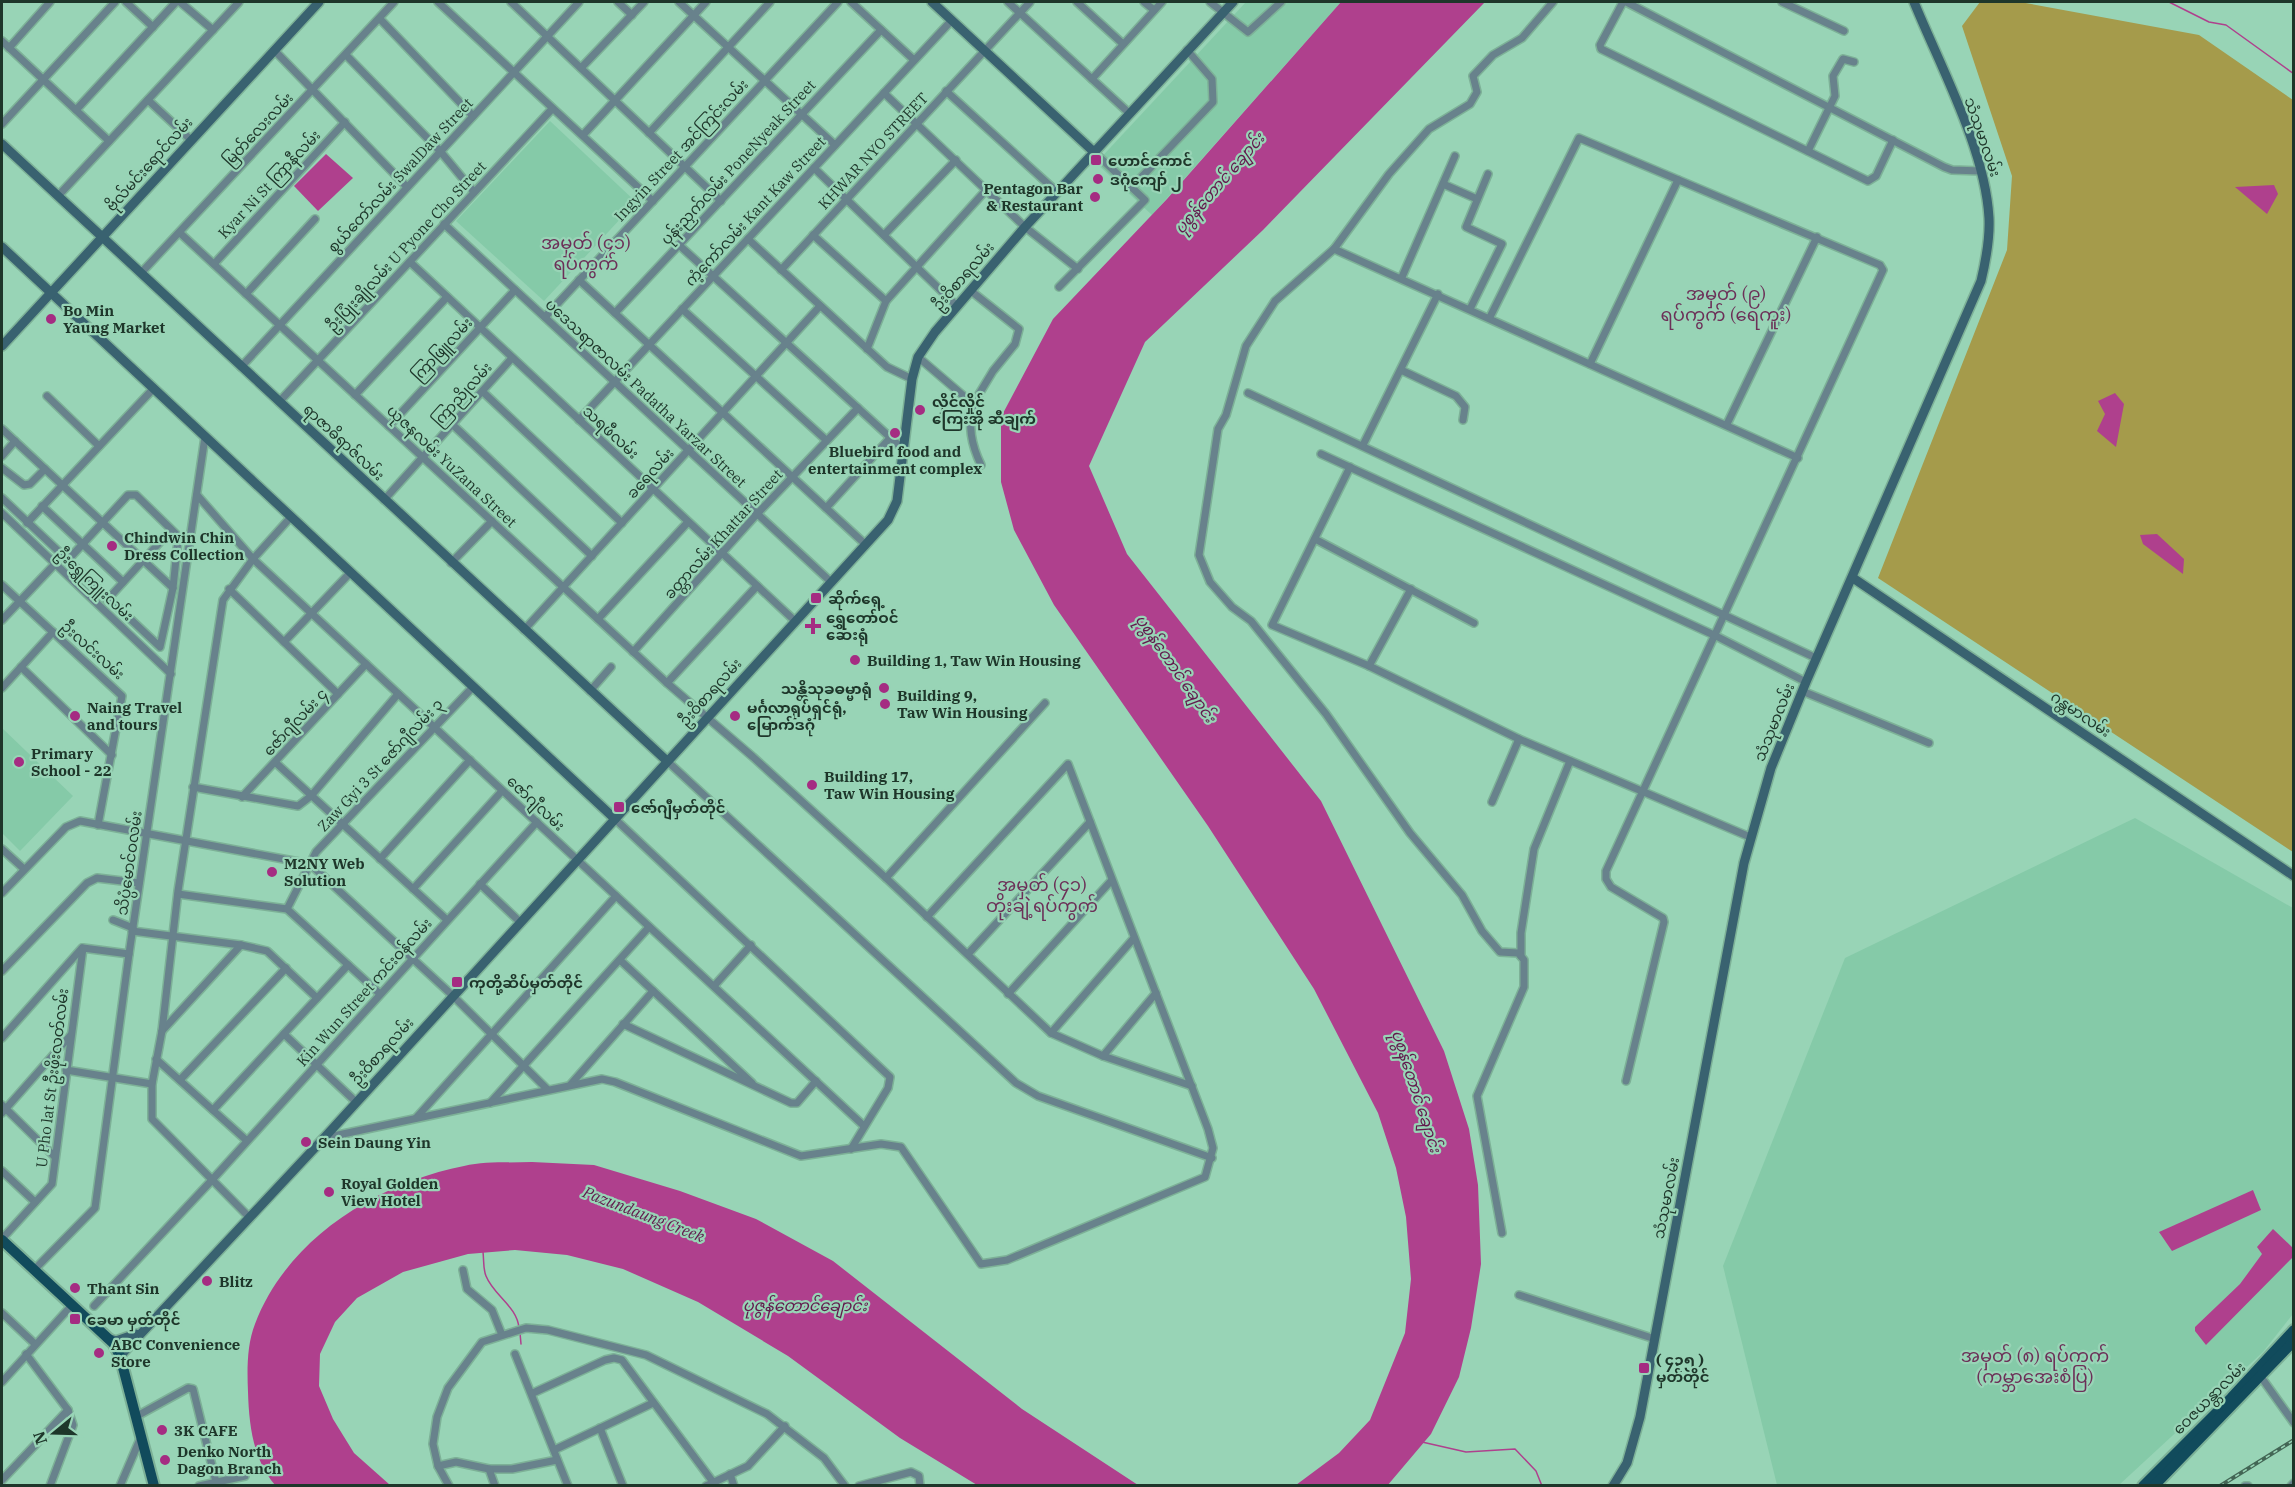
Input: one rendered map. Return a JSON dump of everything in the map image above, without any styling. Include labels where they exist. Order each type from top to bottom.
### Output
[{"type":"main road","name":"ဗိုလ်မင်းရောင်လမ်း","points":[[2,345],[319,2]]},
{"type":"main road","points":[[932,2],[1094,152]]},
{"type":"main road","name":"ဦးဝိစာရလမ်း","points":[[120,1356],[324,1138],[452,994],[578,860],[888,520],[897,501],[912,379],[918,357],[934,332],[1025,227],[1233,2]]},
{"type":"main road","name":"သံသုမာလမ်း","points":[[1613,1485],[1630,1452],[1655,1339],[1750,837],[1771,768],[1816,658],[1982,281],[1988,248],[1989,219],[1981,171],[1914,2]]},
{"type":"main road","name":"ရာဇာဓိရာဇ်လမ်း","points":[[2,144],[58,196],[98,243],[141,273],[666,762]]},
{"type":"main road","points":[[2,247],[56,287],[154,388],[349,574],[472,687],[619,814]]},
{"type":"main road","name":"ဂန္တမာလမ်း","points":[[1852,578],[2294,876]]},
{"type":"main road","points":[[2,1240],[107,1338],[120,1356],[154,1485]]},
{"type":"main road","points":[[107,1338],[116,1341],[126,1340],[145,1328]]},
{"type":"main road","name":"ဝေဇယန္တာလမ်း","points":[[2143,1485],[2231,1398],[2294,1330]]},
{"type":"main road","name":"ဝေဇယန္တာလမ်း","points":[[2154,1485],[2294,1341]]},
{"type":"street","points":[[9,48],[50,2]]},
{"type":"street","points":[[2,124],[115,2]]},
{"type":"street","points":[[126,2],[153,27]]},
{"type":"street","points":[[76,110],[178,2],[213,30]]},
{"type":"street","points":[[58,196],[239,2]]},
{"type":"street","name":"မြတ်လေးလမ်း","points":[[141,273],[394,2]]},
{"type":"street","points":[[438,2],[653,201]]},
{"type":"street","points":[[514,2],[721,201]]},
{"type":"street","name":"စွယ်တော်လမ်း SwalDaw Street","points":[[241,367],[579,2]]},
{"type":"street","points":[[618,2],[632,15]]},
{"type":"street","points":[[581,68],[644,2]]},
{"type":"street","points":[[679,2],[835,145]]},
{"type":"street","points":[[583,135],[706,2]]},
{"type":"street","points":[[649,133],[770,2]]},
{"type":"street","name":"Ingyin Street အင်ကြင်းလမ်း","points":[[544,317],[838,2]]},
{"type":"street","points":[[851,2],[914,60]]},
{"type":"street","points":[[1008,2],[1129,113]]},
{"type":"street","name":"KHWAR NYO STREET","points":[[781,270],[1030,2]]},
{"type":"street","points":[[1077,2],[1123,44]]},
{"type":"street","points":[[1144,2],[1154,10]]},
{"type":"street","points":[[1092,79],[1162,2]]},
{"type":"street","points":[[1210,2],[1248,32],[1281,2]]},
{"type":"street","points":[[1502,1233],[1477,1096],[1524,987],[1524,960],[1518,953],[1500,952],[1482,932],[1462,895],[1410,832],[1326,714],[1251,621],[1232,607],[1210,582],[1198,555],[1218,429],[1226,415],[1246,346],[1275,301],[1334,249],[1389,174],[1428,129],[1470,104],[1477,92],[1473,76],[1492,55],[1522,38],[1553,2]]},
{"type":"street","points":[[1893,140],[1876,176],[1868,182],[1601,49],[1600,45],[1624,2],[1953,170],[1981,171]]},
{"type":"street","points":[[1782,2],[1844,32]]},
{"type":"street","points":[[380,19],[473,116]]},
{"type":"street","name":"ကံ့ကော်လမ်း Kant Kaw Street","points":[[579,420],[952,20]]},
{"type":"street","name":"ပုန်းညှက်လမ်း PoneNyeak Street","points":[[615,313],[881,30]]},
{"type":"street","points":[[2,41],[110,141]]},
{"type":"street","points":[[274,50],[407,187]]},
{"type":"street","points":[[1132,187],[1213,102],[1212,79],[1187,50]]},
{"type":"street","points":[[346,55],[440,152],[474,192]]},
{"type":"street","points":[[1808,151],[1835,93],[1833,76],[1841,60],[1854,62]]},
{"type":"street","points":[[946,91],[1057,192]]},
{"type":"street","points":[[884,93],[1025,227],[1078,269]]},
{"type":"street","points":[[148,100],[191,140]]},
{"type":"street","name":"ဦးပြုံးချိုလမ်း U Pyone Cho Street","points":[[279,402],[552,109]]},
{"type":"street","name":"Kyar Ni St ကြာနီလမ်း","points":[[213,264],[345,122]]},
{"type":"street","points":[[1490,317],[1579,138],[1817,237],[1880,265],[1883,270],[1716,636],[1642,791],[1605,876],[1611,887],[1663,918],[1664,922],[1626,1081]]},
{"type":"street","points":[[1059,287],[1145,200],[1094,152]]},
{"type":"street","points":[[1402,278],[1455,156]]},
{"type":"street","points":[[884,235],[956,160]]},
{"type":"street","points":[[814,168],[957,306]]},
{"type":"street","points":[[1470,309],[1502,244],[1466,227],[1488,174]]},
{"type":"street","points":[[1590,364],[1678,180]]},
{"type":"street","points":[[1443,184],[1478,199]]},
{"type":"street","points":[[867,349],[886,301],[987,189]]},
{"type":"street","points":[[246,294],[315,219]]},
{"type":"street","name":"ပဒေသရာဇာလမ်း Padatha Yarzar Street","points":[[444,224],[831,582]]},
{"type":"street","name":"ယုဇနလမ်း YuZana Street","points":[[180,233],[633,652],[886,878],[1051,1033],[1103,1056],[1192,1086]]},
{"type":"street","points":[[813,236],[886,301]]},
{"type":"street","points":[[1727,424],[1817,237]]},
{"type":"street","points":[[748,239],[887,368],[912,379]]},
{"type":"street","points":[[679,245],[903,450]]},
{"type":"street","points":[[1334,249],[1490,317],[1798,458]]},
{"type":"street","name":"သရဖီလမ်း","points":[[410,262],[795,621]]},
{"type":"street","points":[[579,280],[865,544]]},
{"type":"street","name":"ကြာဖြူလမ်း","points":[[389,426],[515,290]]},
{"type":"street","points":[[971,291],[1019,329],[1015,344],[993,371],[973,404],[970,430],[973,448],[981,465]]},
{"type":"street","points":[[1364,445],[1438,294]]},
{"type":"street","points":[[355,395],[447,297]]},
{"type":"street","name":"ခရေလမ်း","points":[[524,630],[820,306]]},
{"type":"street","points":[[682,309],[826,440]]},
{"type":"street","points":[[918,357],[973,404]]},
{"type":"street","name":"ကြာညိုလမ်း","points":[[384,500],[512,358]]},
{"type":"street","points":[[1401,370],[1456,396],[1465,407],[1463,420]]},
{"type":"street","points":[[27,523],[154,388]]},
{"type":"street","points":[[483,392],[622,522]]},
{"type":"street","points":[[1248,393],[1364,445],[1816,658]]},
{"type":"street","points":[[47,396],[99,446]]},
{"type":"street","name":"ခတ္တာလမ်း Khattar Street","points":[[633,652],[757,514],[858,408]]},
{"type":"street","points":[[453,425],[592,556]]},
{"type":"street","points":[[2,429],[173,588]]},
{"type":"street","name":"သိပ္ပံမောင်ဝလမ်း","points":[[34,1270],[95,1208],[132,929],[205,437]]},
{"type":"street","points":[[826,508],[890,438]]},
{"type":"street","points":[[2,456],[15,441]]},
{"type":"street","points":[[1321,454],[1716,636],[1804,686],[1929,743]]},
{"type":"street","points":[[1350,467],[1272,625],[1369,666],[1519,739],[1750,837]]},
{"type":"street","points":[[2,468],[24,485],[30,484],[45,469]]},
{"type":"street","points":[[2,498],[107,600],[160,647],[173,588],[178,540],[171,530],[132,493],[67,561]]},
{"type":"street","name":"ဇော်ဂျီလမ်း","points":[[197,495],[253,559],[864,1126]]},
{"type":"street","points":[[42,506],[123,582]]},
{"type":"street","name":"ဦးရွှေကြူးလမ်း","points":[[2,513],[171,674]]},
{"type":"street","points":[[249,1217],[152,1119],[152,1084],[162,1031],[172,936],[193,788],[223,600],[253,559],[290,518]]},
{"type":"street","points":[[452,563],[492,521]]},
{"type":"street","points":[[598,619],[688,522]]},
{"type":"street","points":[[107,600],[171,530]]},
{"type":"street","points":[[1315,539],[1474,622]]},
{"type":"street","points":[[2,620],[54,565]]},
{"type":"street","points":[[284,642],[349,574]]},
{"type":"street","name":"ဦးလင်းလမ်း","points":[[2,585],[122,696],[98,825]]},
{"type":"street","points":[[667,683],[757,586]]},
{"type":"street","points":[[229,589],[338,694]]},
{"type":"street","points":[[1369,666],[1411,589]]},
{"type":"street","points":[[2,688],[53,632]]},
{"type":"street","name":"ဇော်ဂျီလမ်း ၄","points":[[242,797],[366,664]]},
{"type":"street","points":[[21,667],[112,755]]},
{"type":"street","points":[[590,691],[611,667]]},
{"type":"street","name":"Zaw Gyi 3 St ဇော်ဂျီလမ်း ၃","points":[[287,909],[316,852],[472,687]]},
{"type":"street","points":[[193,788],[295,807],[311,796],[398,694]]},
{"type":"street","points":[[886,878],[1045,703]]},
{"type":"street","points":[[1491,802],[1519,739]]},
{"type":"street","points":[[380,859],[470,760]]},
{"type":"street","points":[[1521,956],[1521,933],[1534,849],[1570,761]]},
{"type":"street","points":[[666,762],[1016,1083],[1038,1096],[1212,1158]]},
{"type":"street","points":[[276,763],[447,920]]},
{"type":"street","points":[[324,1138],[602,1079],[615,1082],[801,1156],[881,1144],[901,1147],[914,1162],[977,1262],[997,1263],[1025,1254],[1205,1177],[1213,1148],[1209,1129],[1111,881],[1068,764],[927,916]]},
{"type":"street","points":[[413,889],[502,790]]},
{"type":"street","points":[[619,814],[751,945],[891,1077],[888,1088],[851,1149]]},
{"type":"street","points":[[2,894],[66,827],[80,821],[310,864],[452,994],[490,1033],[525,1064],[547,1089]]},
{"type":"street","name":"Kin Wun Street ကင်းဝန်လမ်း","points":[[94,1306],[212,1180],[537,822]]},
{"type":"street","points":[[968,954],[1090,822]]},
{"type":"street","points":[[2,849],[24,869]]},
{"type":"street","points":[[2,971],[87,883],[97,878],[139,884]]},
{"type":"street","points":[[1008,994],[1111,881]]},
{"type":"street","points":[[480,884],[520,922]]},
{"type":"street","points":[[178,894],[287,909],[380,994]]},
{"type":"street","points":[[416,1118],[490,1033],[616,896]]},
{"type":"street","points":[[113,920],[132,929],[267,951],[318,998]]},
{"type":"street","points":[[490,1103],[649,927]]},
{"type":"street","points":[[1051,1033],[1134,938]]},
{"type":"street","points":[[162,1031],[241,945]]},
{"type":"street","points":[[714,987],[751,945]]},
{"type":"street","points":[[2,1038],[83,948],[129,954]]},
{"type":"street","name":"U Pho lat St ဦးဖိုးလတ်လမ်း","points":[[2,1240],[52,1184],[69,1036],[83,948]]},
{"type":"street","points":[[620,960],[758,1088]]},
{"type":"street","points":[[213,1110],[348,965]]},
{"type":"street","points":[[180,1080],[286,968]]},
{"type":"street","points":[[571,1084],[653,991]]},
{"type":"street","points":[[1103,1056],[1156,993]]},
{"type":"street","points":[[623,1024],[758,1088],[795,1103],[816,1082]]},
{"type":"street","points":[[284,1034],[356,1102]]},
{"type":"street","points":[[56,1157],[3,1109],[69,1036]]},
{"type":"street","points":[[156,1059],[246,1140]]},
{"type":"street","points":[[66,1071],[152,1084]]},
{"type":"street","points":[[2,1171],[35,1202]]},
{"type":"street","points":[[463,1269],[467,1289],[492,1310],[502,1335]]},
{"type":"street","points":[[1519,1295],[1655,1339]]},
{"type":"street","points":[[2,1382],[72,1305]]},
{"type":"street","points":[[2,1313],[35,1344]]},
{"type":"street","points":[[449,1485],[438,1466],[433,1444],[437,1417],[448,1388],[482,1342],[519,1330],[548,1330],[646,1355],[767,1413],[824,1458],[845,1485]]},
{"type":"street","points":[[26,1354],[68,1410],[73,1431],[50,1485]]},
{"type":"street","points":[[515,1354],[533,1393],[568,1485]]},
{"type":"street","points":[[533,1393],[614,1358],[622,1360],[709,1484],[752,1463],[785,1426]]},
{"type":"street","points":[[2261,1377],[2294,1423]]},
{"type":"street","points":[[137,1416],[188,1389],[193,1389],[216,1482]]},
{"type":"street","points":[[554,1450],[653,1403]]},
{"type":"street","points":[[2,1480],[68,1410]]},
{"type":"street","points":[[600,1428],[623,1485]]},
{"type":"street","points":[[120,1485],[142,1435]]},
{"type":"street","points":[[438,1466],[456,1462],[489,1469],[512,1469],[558,1460]]},
{"type":"street","points":[[489,1469],[495,1485]]},
{"type":"street","points":[[859,1485],[911,1472],[918,1476],[920,1485]]},
{"type":"street","points":[[730,1474],[734,1485]]},
{"type":"street","points":[[199,1485],[245,1476]]},
{"type":"shaded area","points":[[1246,2],[1341,2],[1152,215],[1096,163]]},
{"type":"shaded area","points":[[1980,2],[2020,2],[2199,35],[2293,100],[2293,852],[1878,578],[2007,250],[2012,176],[1962,26]]},
{"type":"shaded area","points":[[550,121],[636,202],[544,301],[456,221]]},
{"type":"shaded area","name":"Primary School - 22","points":[[2,728],[73,796],[20,851],[2,833]]},
{"type":"shaded area","points":[[2135,818],[2293,908],[2293,1314],[2263,1352],[2119,1485],[1777,1485],[1723,1266],[1845,958]]},
{"type":"water","name":"ပုစွန်တောင် ချောင်း","points":[[1341,2],[1485,2],[1263,230],[1145,342],[1089,466],[1127,554],[1321,801],[1444,1051],[1469,1129],[1478,1185],[1481,1264],[1471,1328],[1459,1377],[1431,1434],[1387,1486],[1296,1485],[1339,1453],[1370,1420],[1405,1333],[1411,1279],[1406,1217],[1396,1168],[1378,1113],[1314,989],[1208,826],[1054,605],[1014,530],[1001,482],[1001,417],[1053,319],[1167,199]]},
{"type":"water","points":[[326,154],[353,178],[318,211],[294,186]]},
{"type":"water","points":[[2274,185],[2278,194],[2267,214],[2235,187]]},
{"type":"water","points":[[2115,393],[2124,404],[2116,447],[2097,431],[2105,414],[2098,401]]},
{"type":"water","points":[[2157,534],[2184,559],[2183,574],[2143,544],[2140,535]]},
{"type":"water","name":"ပုဇွန်တောင်ချောင်း","points":[[532,1162],[594,1165],[680,1191],[756,1219],[833,1261],[1022,1409],[1138,1485],[977,1485],[900,1438],[788,1356],[698,1302],[623,1269],[567,1255],[515,1250],[468,1254],[403,1272],[357,1298],[335,1322],[320,1354],[319,1386],[333,1419],[354,1453],[390,1485],[275,1485],[257,1453],[251,1429],[248,1357],[255,1324],[270,1294],[289,1266],[312,1241],[339,1219],[399,1186],[431,1174],[472,1164]]},
{"type":"water","points":[[2253,1190],[2261,1210],[2172,1251],[2159,1232]]},
{"type":"water","points":[[2273,1229],[2293,1248],[2293,1257],[2206,1345],[2195,1331],[2195,1327],[2240,1284],[2262,1254],[2257,1247]]},
{"type":"waterway","points":[[2169,2],[2209,22],[2226,25],[2294,74]]},
{"type":"waterway","points":[[483,1252],[486,1276],[514,1313],[519,1328]]},
{"type":"waterway","points":[[520,1333],[521,1344]]},
{"type":"waterway","points":[[1422,1442],[1466,1452],[1515,1449],[1536,1471],[1542,1486]]},
{"type":"railway","points":[[2220,1486],[2294,1440]]},
{"type":"place","name":"ဟောင်ကောင်","points":[[1096,160]]},
{"type":"place","name":"ဒဂုံကျော် ၂","points":[[1098,179]]},
{"type":"place","name":"Pentagon Bar & Restaurant","points":[[1095,197]]},
{"type":"place","name":"Bo Min Yaung Market","points":[[51,319]]},
{"type":"place","name":"လှိုင်လှိုင် ကြေးအို ဆီချက်","points":[[920,410]]},
{"type":"place","name":"Bluebird food and entertainment complex","points":[[895,433]]},
{"type":"place","name":"Chindwin Chin Dress Collection","points":[[112,546]]},
{"type":"place","name":"ဆိုက်ရှေ့","points":[[816,598]]},
{"type":"place","name":"ရွှေတော်ဝင် ဆေးရုံ","points":[[813,626]]},
{"type":"place","name":"Building 1, Taw Win Housing","points":[[855,660]]},
{"type":"place","name":"သန္တိသုခဓမ္မာရုံ","points":[[884,688]]},
{"type":"place","name":"Building 9, Taw Win Housing","points":[[885,704]]},
{"type":"place","name":"Naing Travel and tours","points":[[75,716]]},
{"type":"place","name":"မင်္ဂလာရုပ်ရှင်ရုံ, မြောက်ဒဂုံ","points":[[735,716]]},
{"type":"place","name":"Primary School - 22","points":[[19,762]]},
{"type":"place","name":"Building 17, Taw Win Housing","points":[[812,785]]},
{"type":"place","name":"ဇော်ဂျီမှတ်တိုင်","points":[[619,807]]},
{"type":"place","name":"M2NY Web Solution","points":[[272,872]]},
{"type":"place","name":"ကုတို့ဆိပ်မှတ်တိုင်","points":[[457,982]]},
{"type":"place","name":"Sein Daung Yin","points":[[306,1142]]},
{"type":"place","name":"Royal Golden View Hotel","points":[[329,1192]]},
{"type":"place","name":"Blitz","points":[[207,1281]]},
{"type":"place","name":"Thant Sin","points":[[75,1288]]},
{"type":"place","name":"ခေမာ မှတ်တိုင်","points":[[75,1319]]},
{"type":"place","name":"ABC Convenience Store","points":[[99,1353]]},
{"type":"place","name":"( ၄၃၅ ) မှတ်တိုင်","points":[[1644,1368]]},
{"type":"place","name":"3K CAFE","points":[[162,1430]]},
{"type":"place","name":"Denko North Dagon Branch","points":[[165,1460]]},
{"type":"district","name":"အမှတ် (၄၁) ရပ်ကွက်","points":[[586,252]]},
{"type":"district","name":"အမှတ် (၉) ရပ်ကွက် (ရေကူး)","points":[[1726,303]]},
{"type":"district","name":"အမှတ် (၄၁) တိုးချဲ့ရပ်ကွက်","points":[[1042,894]]},
{"type":"district","name":"အမှတ် (၈) ရပ်ကွက် (ကမ္ဘာအေးစံပြ)","points":[[2035,1365]]},
{"type":"water label","name":"Pazundaung Creek","points":[[644,1214]]}]
